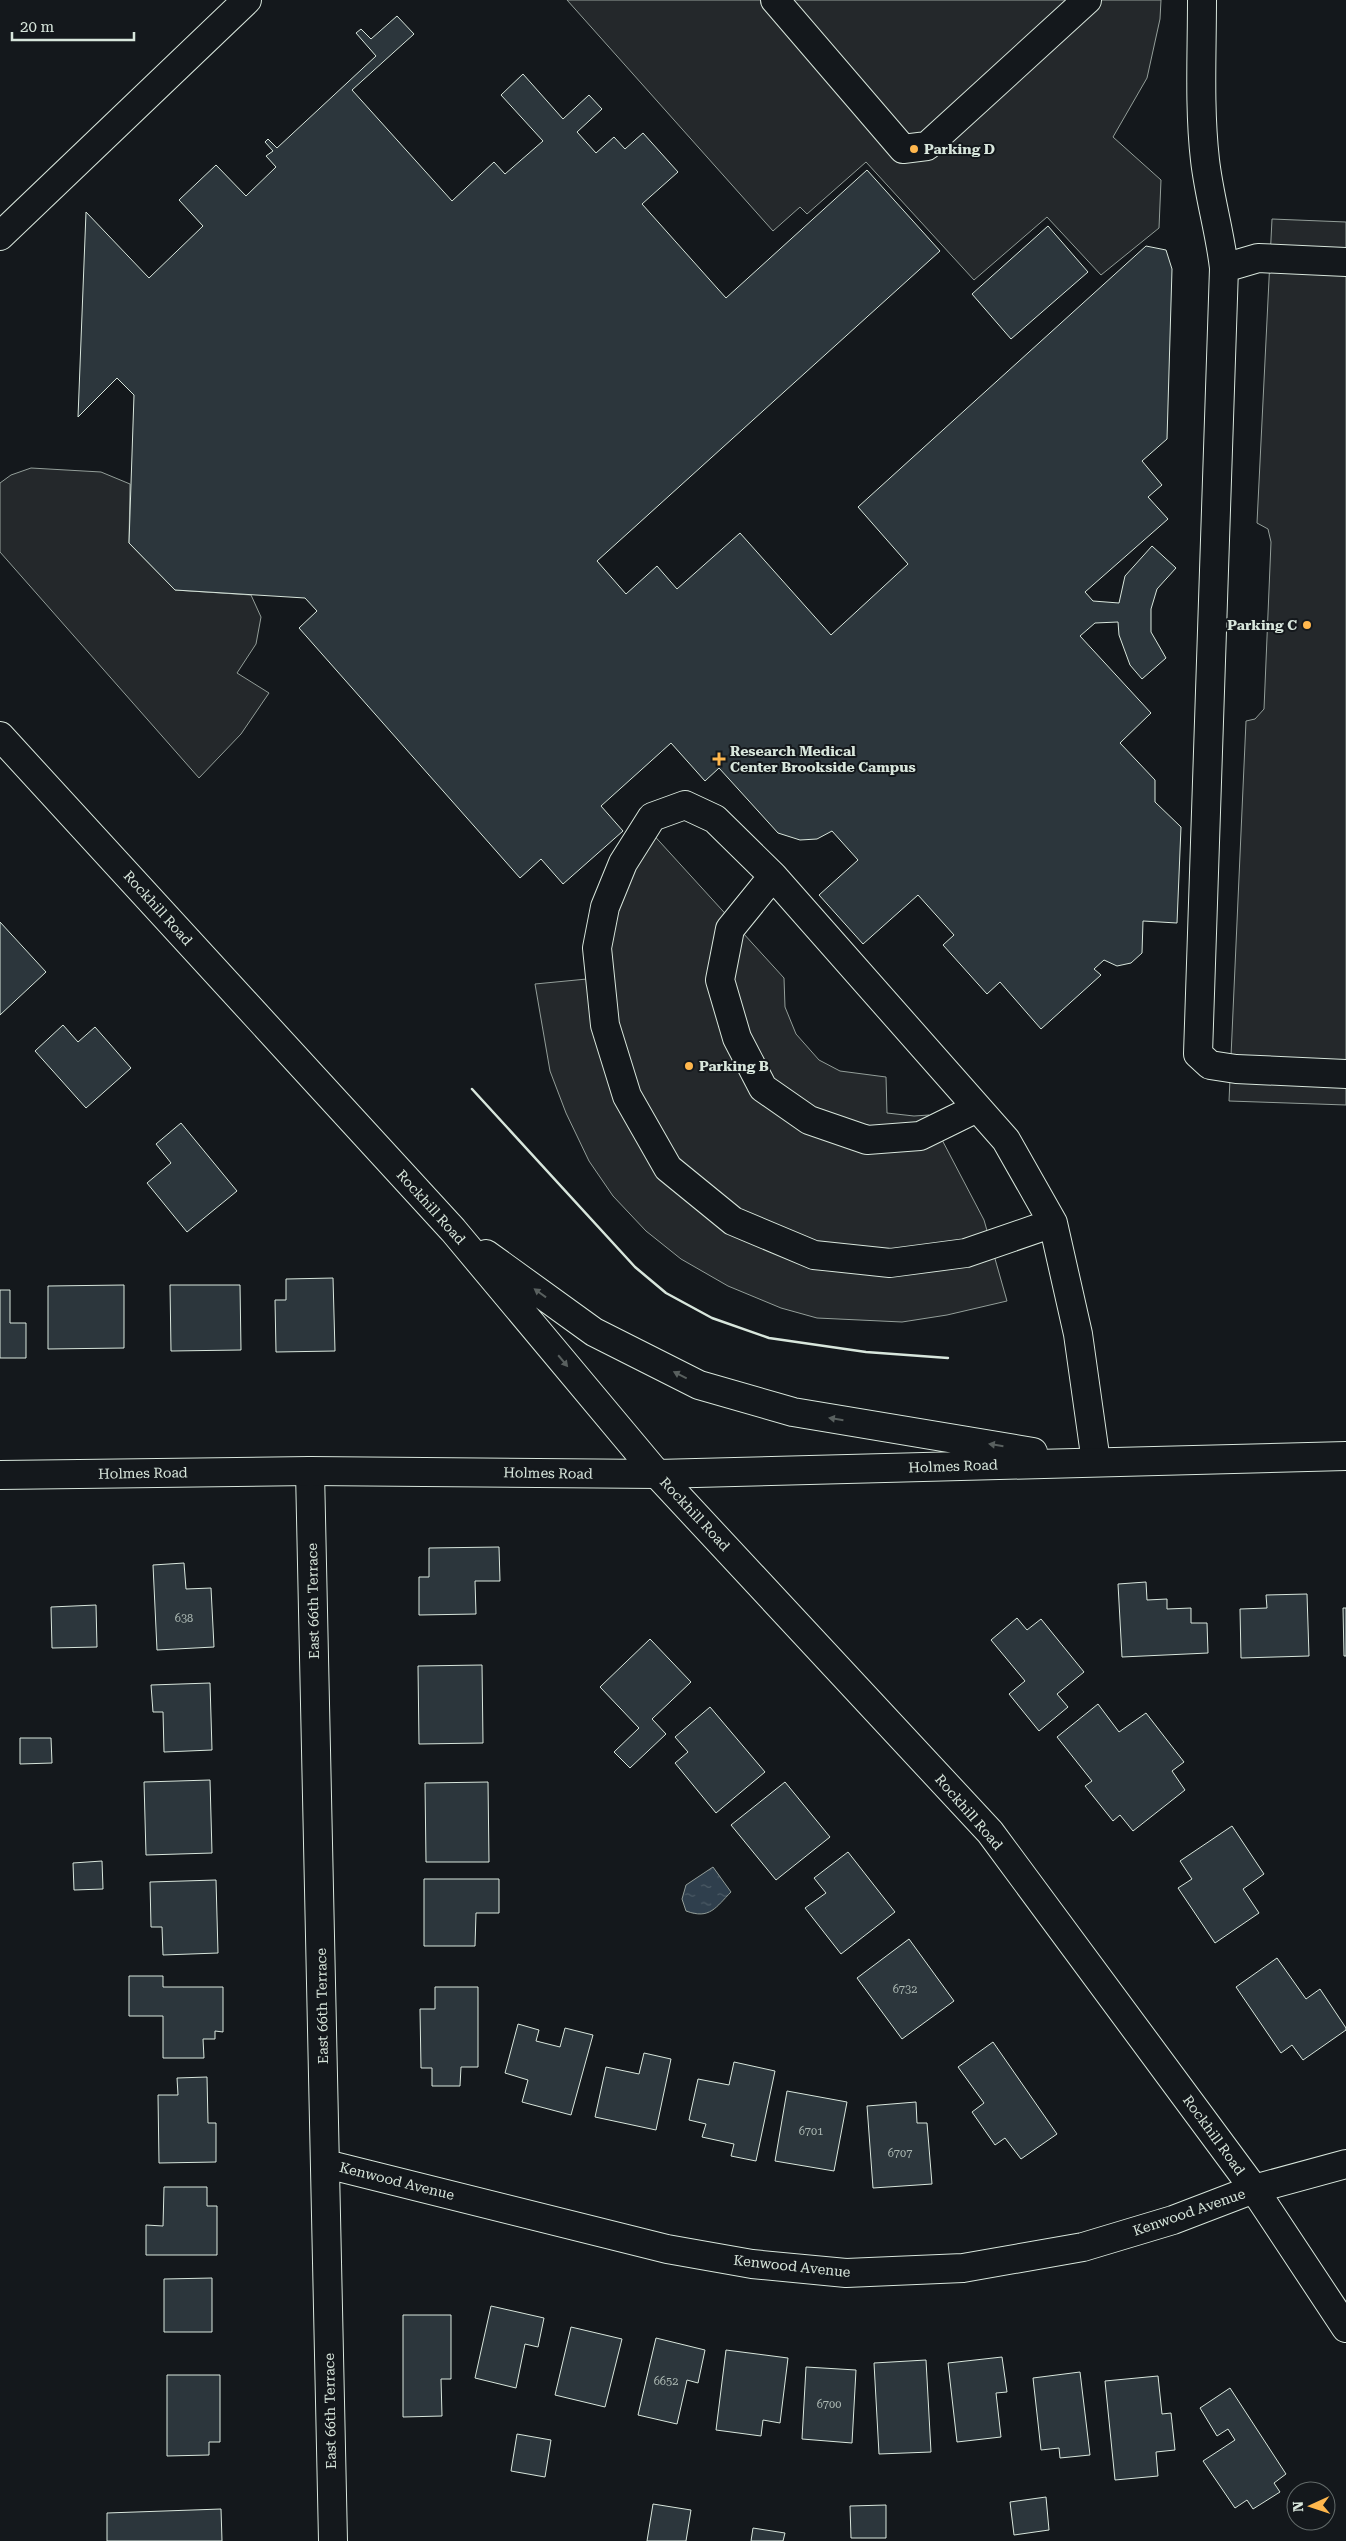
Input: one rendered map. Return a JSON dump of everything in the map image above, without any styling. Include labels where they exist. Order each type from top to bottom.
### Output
[{"type":"street","points":[[0,236],[247,0]]},
{"type":"street","points":[[775,0],[903,149],[927,146],[1087,0]]},
{"type":"street","points":[[1202,0],[1201,114],[1224,268],[1198,1054],[1210,1065],[1236,1069],[1346,1074]]},
{"type":"street","points":[[1224,268],[1258,258],[1346,262]]},
{"type":"street","name":"Rockhill Road","points":[[5,749],[453,1230],[657,1474],[990,1832],[1254,2189],[1346,2328]]},
{"type":"street","points":[[1053,1222],[966,1253],[890,1263],[814,1255],[733,1221],[668,1168],[627,1096],[605,1025],[597,948],[605,906],[623,863],[652,817],[685,805],[715,819],[773,876],[1006,1140],[1053,1222],[1078,1334],[1096,1462]]},
{"type":"street","points":[[773,876],[730,929],[720,980],[737,1038],[763,1088],[809,1120],[867,1140],[920,1136],[977,1108]]},
{"type":"street","name":"Holmes Road","points":[[453,1230],[594,1332],[699,1385],[793,1412],[1096,1462]]},
{"type":"street","name":"Holmes Road","points":[[0,1475],[310,1471],[657,1474],[1346,1456]]},
{"type":"street","name":"East 66th Terrace","points":[[310,1471],[333,2541]]},
{"type":"street","name":"Kenwood Avenue","points":[[326,2164],[668,2249],[752,2264],[846,2273],[963,2268],[1083,2247],[1173,2220],[1254,2189],[1346,2164]]},
{"type":"shaded area","name":"Parking D","points":[[567,0],[1161,0],[1160,19],[1147,78],[1113,137],[1161,180],[1159,228],[1101,275],[1047,217],[974,280],[866,162],[807,214],[800,207],[773,231]]},
{"type":"shaded area","name":"Parking C","points":[[1272,219],[1346,222],[1346,1105],[1229,1101],[1246,721],[1255,719],[1264,709],[1271,542],[1268,529],[1257,523]]},
{"type":"shaded area","points":[[31,468],[101,472],[130,484],[129,543],[175,590],[251,595],[261,617],[256,644],[237,673],[269,693],[241,734],[199,778],[0,552],[0,483],[11,475]]},
{"type":"shaded area","name":"Parking B","points":[[639,819],[784,978],[785,1007],[796,1034],[819,1060],[840,1071],[886,1077],[887,1113],[914,1116],[929,1115],[984,1220],[1007,1301],[947,1315],[902,1322],[817,1318],[781,1308],[728,1286],[681,1259],[646,1231],[613,1196],[589,1161],[566,1113],[550,1071],[535,984],[587,979]]},
{"type":"water","points":[[713,1867],[731,1892],[707,1913],[701,1914],[686,1911],[682,1899],[686,1885]]},
{"type":"building","name":"Research Medical Center Brookside Campus","points":[[397,16],[414,34],[352,90],[452,201],[494,162],[505,174],[543,141],[501,95],[523,74],[563,119],[589,95],[602,109],[577,132],[596,153],[614,137],[625,149],[643,133],[678,172],[642,204],[726,298],[867,170],[940,251],[597,561],[626,594],[657,566],[677,589],[740,533],[831,635],[908,564],[858,507],[1146,246],[1166,250],[1172,269],[1167,439],[1142,461],[1162,485],[1148,497],[1168,519],[1085,592],[1093,601],[1119,603],[1125,576],[1152,546],[1176,568],[1157,589],[1151,609],[1151,632],[1166,658],[1142,679],[1130,665],[1119,635],[1118,622],[1095,623],[1080,636],[1151,713],[1120,743],[1155,780],[1155,802],[1181,827],[1177,923],[1143,921],[1142,953],[1131,963],[1117,966],[1104,960],[1094,969],[1101,975],[1041,1029],[1000,982],[987,994],[943,945],[954,935],[918,895],[863,944],[819,895],[858,860],[832,831],[817,839],[800,840],[778,833],[719,768],[705,781],[671,743],[601,806],[623,831],[563,884],[541,859],[520,878],[299,628],[317,611],[305,598],[175,590],[129,543],[134,395],[117,378],[78,417],[86,212],[149,278],[203,226],[179,200],[216,165],[246,196],[276,167],[266,156],[273,151],[265,142],[268,139],[277,148],[376,56],[356,33],[361,29],[371,39]]},
{"type":"building","points":[[1048,226],[1088,272],[1011,339],[972,294]]},
{"type":"building","points":[[0,922],[46,972],[0,1015]]},
{"type":"building","points":[[63,1025],[78,1042],[95,1027],[131,1068],[86,1108],[35,1051]]},
{"type":"building","points":[[181,1123],[237,1191],[187,1232],[147,1183],[171,1163],[156,1144]]},
{"type":"building","points":[[333,1278],[335,1351],[276,1352],[275,1300],[286,1300],[286,1279]]},
{"type":"building","points":[[124,1285],[124,1348],[48,1349],[48,1286]]},
{"type":"building","points":[[170,1285],[240,1285],[241,1350],[171,1351]]},
{"type":"building","points":[[0,1290],[10,1290],[10,1323],[26,1323],[26,1358],[0,1358]]},
{"type":"building","points":[[499,1547],[500,1581],[475,1581],[476,1614],[419,1615],[419,1577],[429,1577],[429,1548]]},
{"type":"building","points":[[184,1563],[186,1589],[211,1588],[214,1647],[157,1650],[153,1565]]},
{"type":"building","points":[[1146,1582],[1147,1600],[1167,1599],[1167,1609],[1191,1608],[1191,1623],[1207,1623],[1208,1653],[1122,1657],[1118,1584]]},
{"type":"building","points":[[1307,1594],[1309,1656],[1241,1658],[1240,1609],[1267,1608],[1266,1595]]},
{"type":"building","points":[[96,1605],[97,1647],[52,1648],[51,1607]]},
{"type":"building","points":[[1343,1608],[1346,1608],[1346,1656],[1344,1656]]},
{"type":"building","points":[[1017,1618],[1027,1630],[1041,1619],[1084,1672],[1057,1694],[1068,1707],[1039,1731],[1009,1694],[1025,1681],[991,1640]]},
{"type":"building","points":[[650,1639],[691,1682],[652,1719],[666,1734],[630,1768],[614,1752],[639,1728],[600,1687]]},
{"type":"building","points":[[482,1665],[483,1743],[419,1744],[418,1666]]},
{"type":"building","points":[[210,1683],[212,1750],[164,1752],[163,1712],[153,1712],[151,1685]]},
{"type":"building","points":[[1098,1704],[1119,1732],[1146,1713],[1184,1762],[1172,1771],[1185,1790],[1133,1831],[1120,1815],[1113,1821],[1085,1786],[1092,1781],[1057,1737]]},
{"type":"building","points":[[710,1707],[765,1772],[716,1813],[675,1763],[688,1752],[675,1737]]},
{"type":"building","points":[[20,1738],[51,1738],[52,1763],[20,1764]]},
{"type":"building","points":[[210,1780],[212,1853],[146,1855],[144,1782]]},
{"type":"building","points":[[488,1782],[489,1862],[426,1862],[425,1783]]},
{"type":"building","points":[[785,1782],[830,1837],[776,1880],[731,1825]]},
{"type":"building","points":[[1232,1826],[1264,1874],[1243,1889],[1259,1913],[1215,1943],[1178,1888],[1192,1879],[1180,1861]]},
{"type":"building","points":[[848,1852],[895,1912],[841,1954],[805,1908],[826,1893],[814,1878]]},
{"type":"building","points":[[102,1861],[103,1889],[74,1890],[73,1863]]},
{"type":"building","points":[[424,1879],[499,1879],[499,1913],[476,1913],[475,1946],[424,1946]]},
{"type":"building","points":[[216,1880],[218,1953],[163,1955],[162,1927],[151,1927],[150,1882]]},
{"type":"building","points":[[909,1939],[954,2001],[902,2039],[857,1978]]},
{"type":"building","points":[[1277,1958],[1306,1999],[1320,1989],[1346,2028],[1346,2030],[1303,2060],[1292,2045],[1281,2053],[1236,1987]]},
{"type":"building","points":[[129,1976],[163,1976],[163,1987],[223,1987],[223,2032],[215,2031],[215,2039],[203,2039],[204,2058],[163,2058],[163,2016],[129,2016]]},
{"type":"building","points":[[435,1987],[478,1987],[478,2067],[461,2067],[460,2086],[432,2086],[432,2068],[421,2068],[420,2009],[435,2009]]},
{"type":"building","points":[[518,2024],[539,2030],[536,2041],[560,2047],[565,2028],[593,2035],[571,2115],[522,2102],[528,2080],[505,2073]]},
{"type":"building","points":[[993,2042],[1057,2134],[1021,2159],[1005,2138],[995,2145],[972,2112],[984,2103],[958,2067]]},
{"type":"building","points":[[644,2053],[671,2059],[656,2130],[595,2117],[606,2067],[639,2074]]},
{"type":"building","points":[[734,2062],[775,2071],[756,2161],[731,2156],[734,2144],[702,2137],[706,2124],[689,2120],[698,2079],[729,2085]]},
{"type":"building","points":[[207,2077],[208,2123],[216,2123],[216,2162],[159,2163],[158,2095],[178,2095],[177,2078]]},
{"type":"building","points":[[787,2091],[847,2102],[834,2171],[775,2161]]},
{"type":"building","points":[[916,2102],[917,2123],[927,2123],[932,2184],[873,2188],[867,2106]]},
{"type":"building","points":[[164,2187],[207,2187],[207,2206],[217,2206],[217,2255],[146,2255],[146,2225],[163,2226]]},
{"type":"building","points":[[212,2278],[212,2332],[164,2332],[164,2279]]},
{"type":"building","points":[[491,2306],[544,2318],[538,2347],[525,2344],[516,2388],[475,2378]]},
{"type":"building","points":[[403,2315],[451,2315],[451,2379],[441,2379],[442,2416],[403,2417]]},
{"type":"building","points":[[571,2327],[622,2339],[605,2407],[555,2395]]},
{"type":"building","points":[[656,2338],[705,2350],[698,2383],[687,2380],[677,2424],[638,2415]]},
{"type":"building","points":[[726,2350],[788,2358],[780,2423],[763,2420],[761,2436],[716,2430]]},
{"type":"building","points":[[1002,2357],[1007,2392],[996,2393],[1001,2437],[957,2442],[948,2363]]},
{"type":"building","points":[[926,2360],[931,2452],[879,2454],[874,2363]]},
{"type":"building","points":[[806,2367],[856,2370],[852,2443],[802,2439]]},
{"type":"building","points":[[1080,2372],[1090,2455],[1060,2458],[1059,2448],[1041,2450],[1033,2378]]},
{"type":"building","points":[[167,2375],[220,2375],[220,2442],[209,2442],[209,2455],[167,2456]]},
{"type":"building","points":[[1158,2376],[1162,2414],[1171,2413],[1175,2450],[1156,2452],[1158,2476],[1115,2480],[1105,2381]]},
{"type":"building","points":[[1230,2388],[1286,2474],[1274,2483],[1280,2492],[1253,2509],[1247,2500],[1235,2508],[1203,2461],[1235,2440],[1228,2429],[1217,2436],[1200,2408]]},
{"type":"building","points":[[517,2434],[551,2440],[545,2477],[511,2471]]},
{"type":"building","points":[[1046,2497],[1049,2530],[1014,2535],[1010,2502]]},
{"type":"building","points":[[653,2504],[691,2510],[686,2541],[647,2541]]},
{"type":"building","points":[[886,2505],[886,2538],[851,2538],[850,2506]]},
{"type":"building","points":[[221,2509],[222,2541],[107,2541],[107,2513]]},
{"type":"building","points":[[753,2528],[785,2533],[783,2541],[751,2541]]},
{"type":"wall","points":[[472,1089],[635,1267],[666,1293],[712,1318],[769,1338],[866,1352],[948,1358]]},
{"type":"place","name":"Parking D","points":[[914,149]]},
{"type":"place","name":"Parking C","points":[[1307,625]]},
{"type":"place","name":"Research Medical Center Brookside Campus","points":[[719,759]]},
{"type":"place","name":"Parking B","points":[[689,1066]]}]
